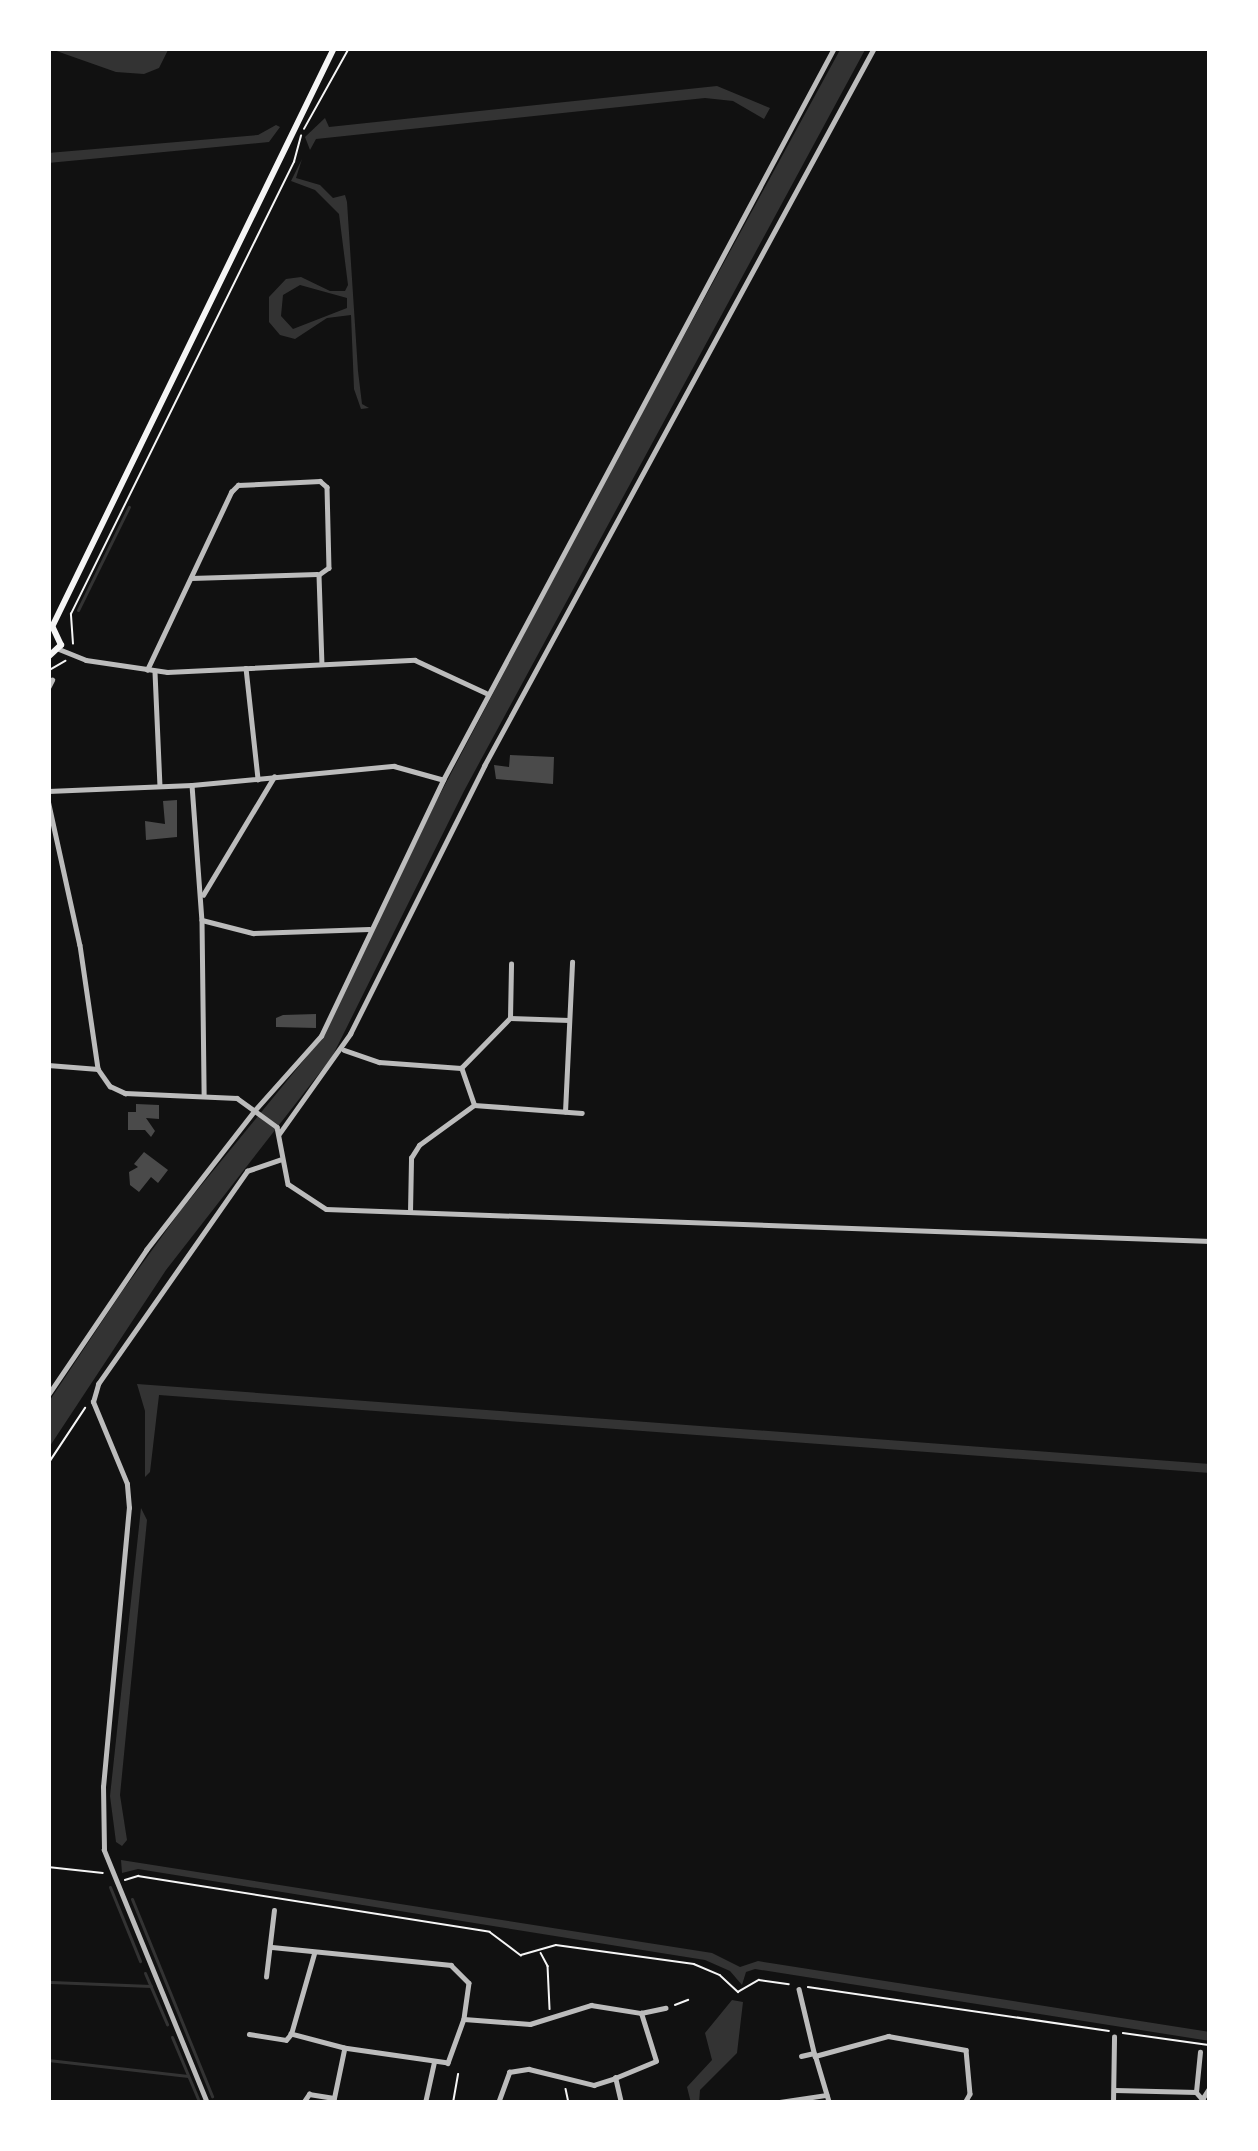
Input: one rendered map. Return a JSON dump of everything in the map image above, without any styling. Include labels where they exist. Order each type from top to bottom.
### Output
[{"type":"main road","points":[[48,657],[59,649],[60,636],[50,626],[334,48]]},
{"type":"street","points":[[48,1395],[146,1250],[321,1036],[443,780],[834,48]]},
{"type":"street","points":[[278,1130],[341,1049],[484,766],[874,48]]},
{"type":"street","points":[[160,786],[151,670],[191,578],[238,485],[324,483],[329,568],[319,574],[191,578]]},
{"type":"street","points":[[319,574],[322,664]]},
{"type":"street","points":[[59,649],[151,670],[427,662],[489,694]]},
{"type":"street","points":[[246,668],[258,779]]},
{"type":"street","points":[[48,688],[52,680]]},
{"type":"street","points":[[48,790],[192,785],[394,766],[443,780]]},
{"type":"street","points":[[201,898],[274,777]]},
{"type":"street","points":[[192,785],[202,920],[204,1094]]},
{"type":"street","points":[[48,800],[80,945],[98,1069],[110,1086],[125,1094],[237,1098],[278,1130],[288,1184],[313,1204],[410,1212],[1210,1241]]},
{"type":"street","points":[[202,920],[253,932],[370,930]]},
{"type":"street","points":[[565,1112],[572,962]]},
{"type":"street","points":[[341,1049],[379,1062],[461,1068],[510,1018],[511,964]]},
{"type":"street","points":[[510,1018],[569,1020]]},
{"type":"street","points":[[48,1065],[98,1069]]},
{"type":"street","points":[[461,1068],[474,1106]]},
{"type":"street","points":[[410,1212],[411,1158],[419,1145],[474,1106],[582,1113]]},
{"type":"street","points":[[206,2103],[111,1870],[101,1809],[129,1508],[127,1484],[92,1402],[98,1384],[247,1171],[281,1159]]},
{"type":"street","points":[[266,1977],[274,1910]]},
{"type":"street","points":[[272,1947],[451,1965],[469,1983],[464,2020],[448,2062],[344,2048],[291,2034]]},
{"type":"street","points":[[249,2034],[286,2040],[291,2034],[314,1954]]},
{"type":"street","points":[[799,1989],[829,2103]]},
{"type":"street","points":[[464,2020],[530,2024],[592,2005],[641,2013],[664,2008]]},
{"type":"street","points":[[498,2103],[509,2072],[564,2075],[594,2085],[656,2061],[641,2013]]},
{"type":"street","points":[[800,2056],[888,2036],[966,2050],[970,2094],[965,2103]]},
{"type":"street","points":[[1113,2103],[1114,2037]]},
{"type":"street","points":[[303,2103],[309,2094],[334,2100],[344,2048]]},
{"type":"street","points":[[1199,2052],[1196,2092],[1203,2102]]},
{"type":"street","points":[[425,2103],[434,2062]]},
{"type":"street","points":[[615,2078],[621,2103]]},
{"type":"street","points":[[1203,2102],[1210,2086]]},
{"type":"street","points":[[1115,2090],[1196,2092]]},
{"type":"street","points":[[773,2103],[827,2095]]},
{"type":"path","points":[[48,671],[71,654],[71,614],[294,162],[302,134],[349,48]]},
{"type":"path","points":[[48,1464],[92,1402]]},
{"type":"path","points":[[48,1867],[100,1875],[111,1870]]},
{"type":"path","points":[[116,1883],[138,1876],[490,1932],[517,1954],[556,1945],[694,1964],[720,1975],[738,1992],[768,1980],[1210,2044]]},
{"type":"path","points":[[538,1950],[548,1966],[552,2019]]},
{"type":"path","points":[[664,2008],[688,2000]]},
{"type":"path","points":[[453,2103],[458,2074]]},
{"type":"path","points":[[564,2075],[569,2103]]},
{"type":"shaded area","points":[[48,48],[169,48],[159,68],[144,74],[116,72]]},
{"type":"shaded area","points":[[841,48],[866,48],[464,791],[332,1057],[166,1270],[48,1449],[48,1403],[121,1293],[181,1210],[322,1038],[436,802]]},
{"type":"shaded area","points":[[717,86],[770,108],[764,119],[733,101],[705,98],[316,139],[310,150],[305,137],[325,118],[329,127]]},
{"type":"shaded area","points":[[280,127],[269,142],[48,163],[48,153],[258,135]]},
{"type":"shaded area","points":[[302,159],[296,178],[320,185],[333,198],[345,195],[358,371],[362,404],[369,408],[361,409],[354,389],[351,315],[327,318],[295,339],[280,335],[269,322],[269,297],[286,279],[301,277],[330,291],[345,291],[348,285],[339,214],[315,190],[291,181]],"holes":[[[300,285],[347,298],[347,308],[293,329],[281,316],[283,295]]]},
{"type":"shaded area","points":[[137,1384],[1210,1464],[1210,1473],[159,1395],[150,1472],[145,1477],[145,1411]]},
{"type":"shaded area","points":[[141,1508],[147,1520],[120,1795],[127,1840],[122,1846],[116,1842],[110,1796]]},
{"type":"shaded area","points":[[121,1860],[712,1953],[740,1967],[758,1961],[1210,2032],[1210,2041],[755,1969],[746,1972],[742,1985],[730,1971],[705,1960],[138,1869],[122,1873]]},
{"type":"shaded area","points":[[732,2000],[743,2002],[737,2053],[700,2090],[699,2103],[691,2103],[687,2087],[712,2060],[705,2033]]},
{"type":"building","points":[[510,755],[554,757],[553,784],[496,779],[494,765],[509,767]]},
{"type":"building","points":[[177,800],[177,837],[146,840],[145,821],[165,824],[163,801]]},
{"type":"building","points":[[316,1014],[316,1028],[276,1027],[276,1018],[283,1015]]},
{"type":"building","points":[[136,1104],[159,1105],[159,1119],[146,1118],[155,1131],[151,1137],[145,1130],[128,1130],[128,1112],[136,1112]]},
{"type":"building","points":[[144,1152],[168,1170],[158,1183],[151,1177],[139,1192],[130,1185],[129,1172],[138,1167],[134,1164]]},
{"type":"waterway","points":[[78,610],[129,507]]},
{"type":"waterway","points":[[110,1887],[140,1961]]},
{"type":"waterway","points":[[132,1899],[212,2096]]},
{"type":"waterway","points":[[145,1973],[167,2024]]},
{"type":"waterway","points":[[51,1982],[151,1986]]},
{"type":"waterway","points":[[172,2037],[198,2099]]},
{"type":"waterway","points":[[48,2060],[188,2076]]}]
